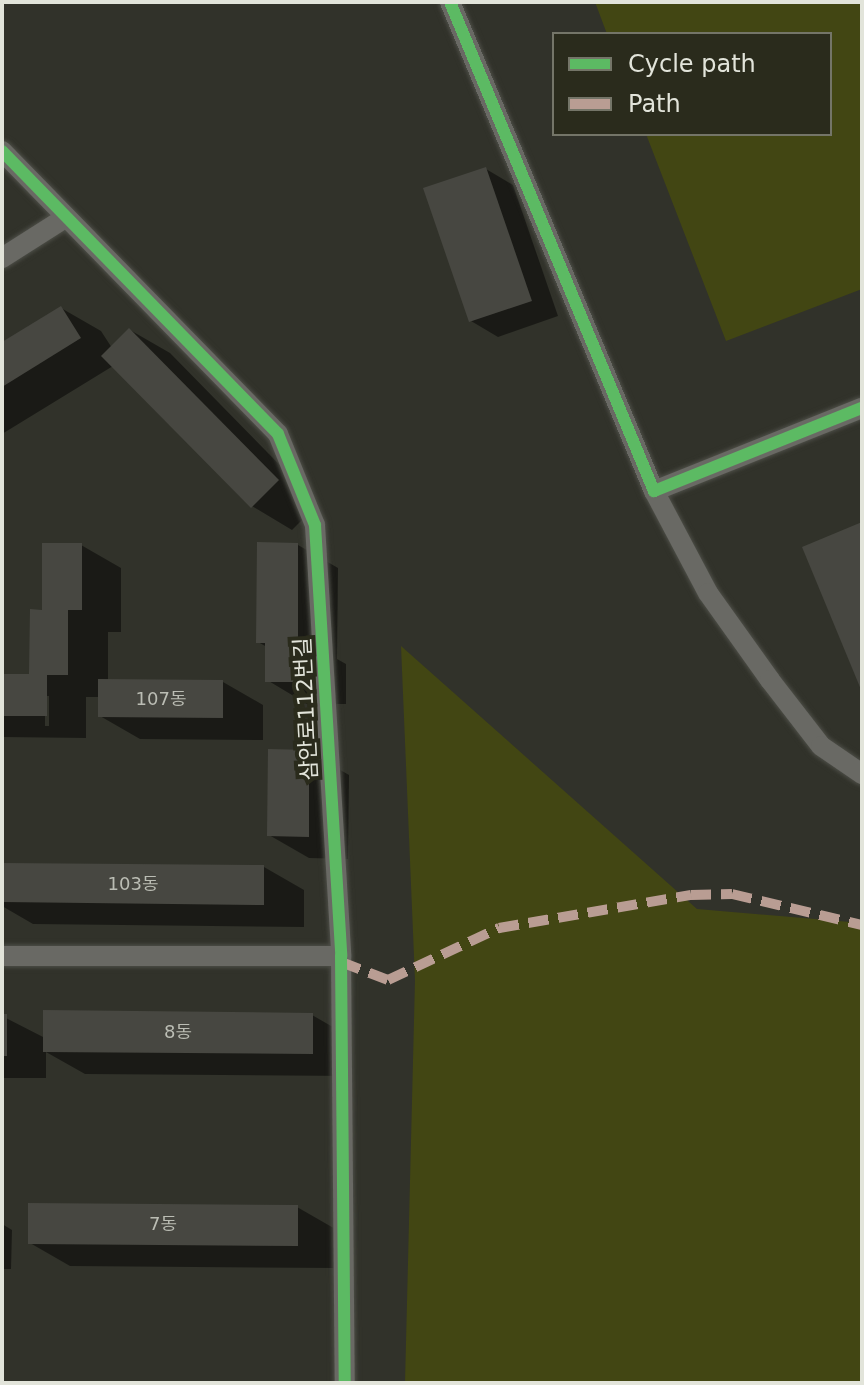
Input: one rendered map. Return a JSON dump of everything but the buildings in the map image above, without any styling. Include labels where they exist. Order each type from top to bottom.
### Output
[{"type":"street","points":[[450,2],[654,491],[708,593],[821,746],[862,774]]},
{"type":"street","name":"삼안로112번길","points":[[2,151],[278,434],[315,525],[341,956],[345,1383]]},
{"type":"street","points":[[2,258],[65,218]]},
{"type":"street","points":[[654,491],[862,408]]},
{"type":"street","points":[[2,956],[341,956]]},
{"type":"green space","points":[[595,2],[862,2],[862,289],[726,341],[647,136],[832,136],[832,32],[606,32]]},
{"type":"green space","points":[[401,646],[697,909],[862,923],[862,1383],[405,1383],[415,980]]},
{"type":"marked path","points":[[341,962],[388,980],[499,928],[691,895],[732,894],[862,925]]},
{"type":"cycle path","points":[[450,2],[654,491],[862,408]]},
{"type":"cycle path","points":[[2,151],[278,434],[315,525],[341,956],[345,1383]]}]
